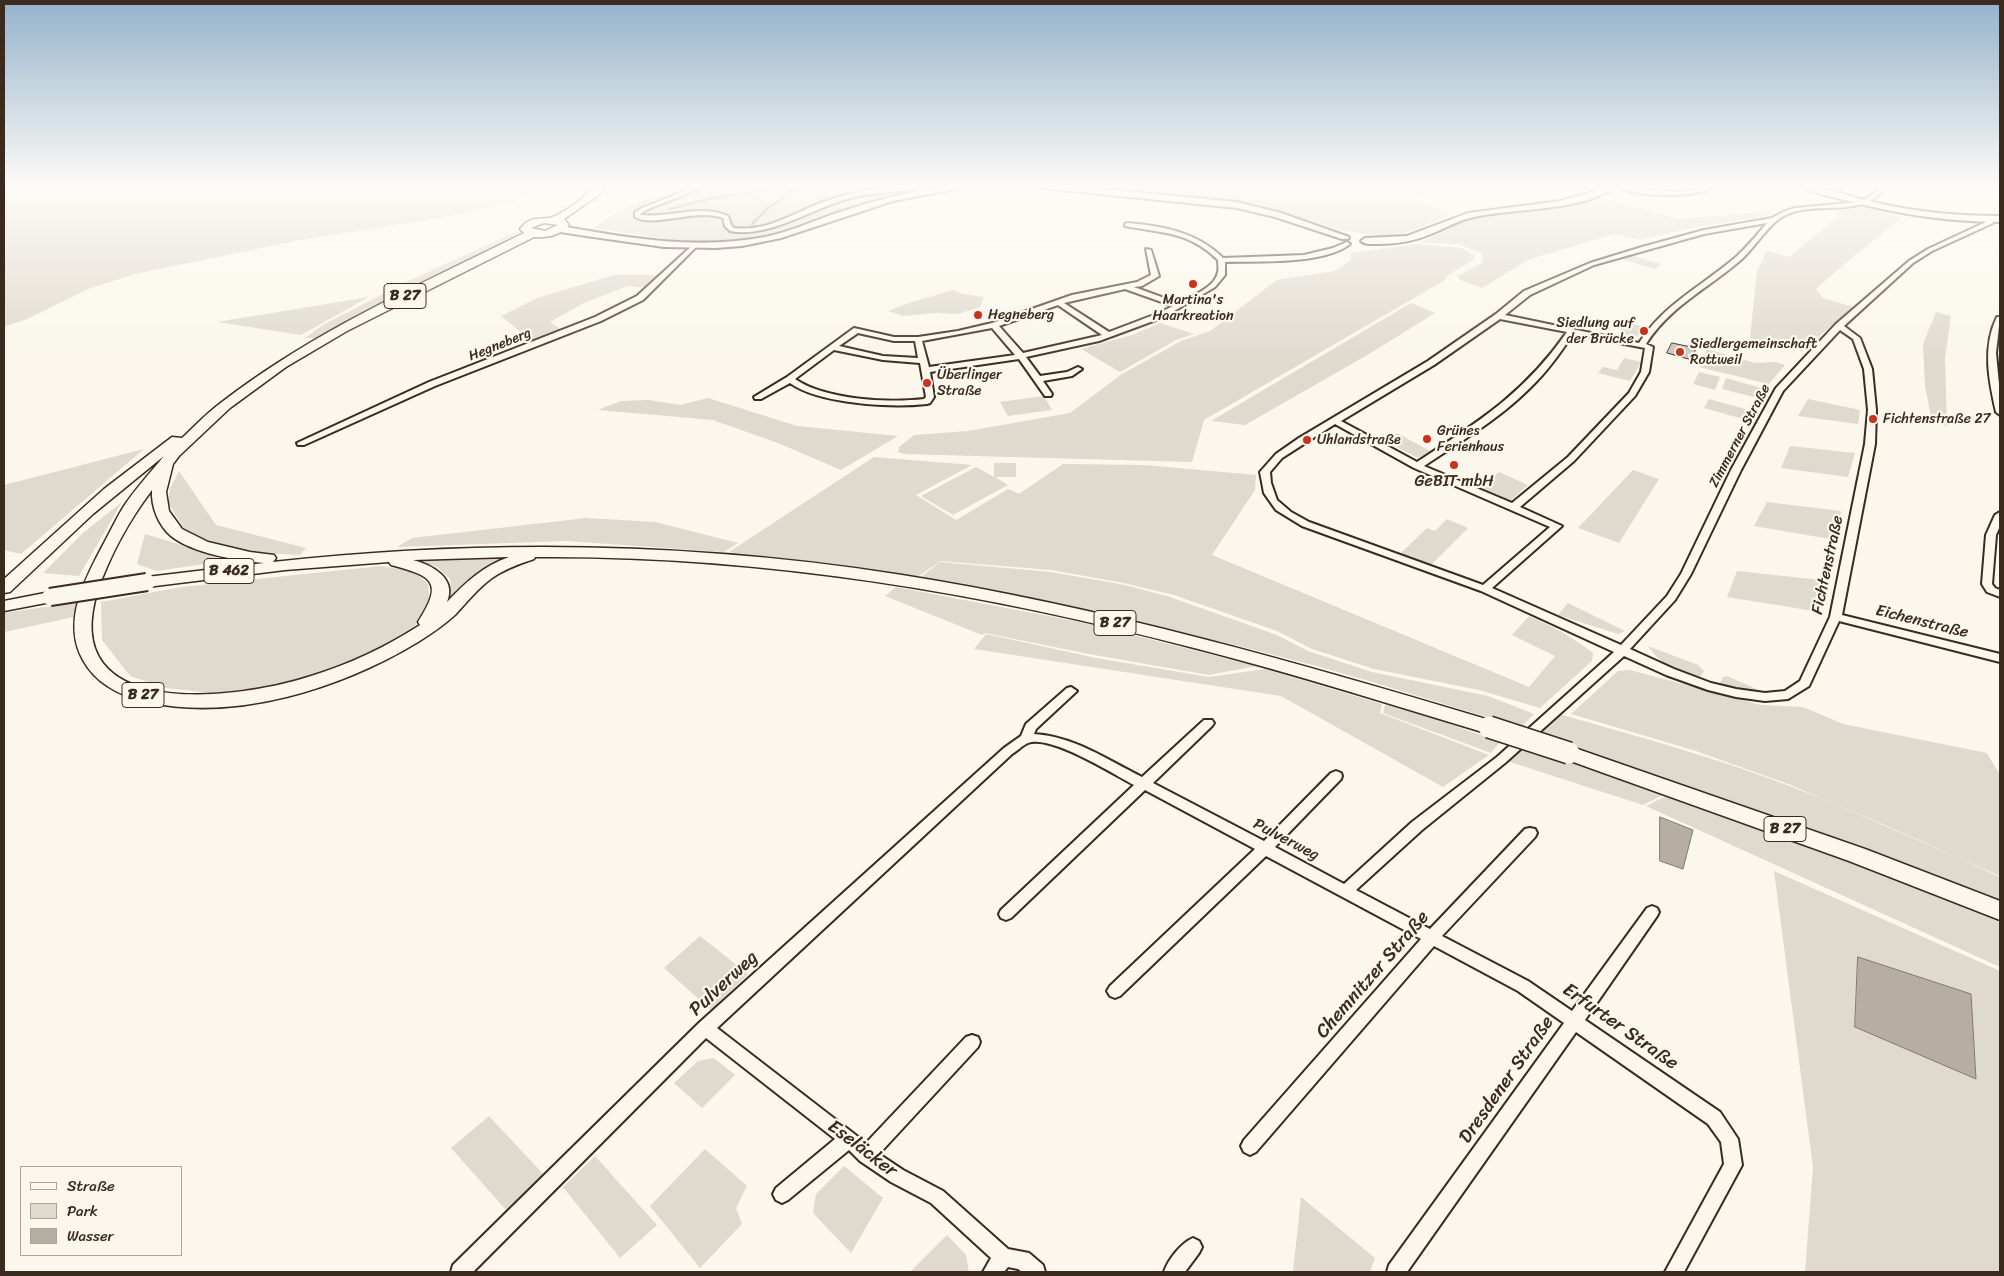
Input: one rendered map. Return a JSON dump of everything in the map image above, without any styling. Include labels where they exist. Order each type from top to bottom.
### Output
[{"type":"main road","name":"B 27","points":[[416,634],[394,648],[340,674],[270,694],[203,701],[171,699],[141,694],[121,687],[102,675],[86,650],[82,634],[84,615],[91,587],[120,523],[142,490],[166,462],[211,418],[251,385],[331,334],[508,246]]},
{"type":"main road","points":[[4,588],[156,454],[211,418]]},
{"type":"main road","name":"B 27","points":[[166,462],[159,492],[160,511],[176,532],[203,546],[250,557],[311,562],[485,552],[546,551],[653,554],[796,566],[880,577],[1005,599],[1141,629],[1282,665],[1489,727],[1857,855],[2000,911]]},
{"type":"main road","points":[[416,634],[438,621],[480,578],[498,566],[546,551]]},
{"type":"main road","points":[[374,557],[411,564],[428,570],[438,580],[442,591],[438,609],[416,634]]},
{"type":"main road","name":"B 462","points":[[4,606],[146,582],[311,562]]},
{"type":"street","points":[[688,246],[703,246]]},
{"type":"street","name":"Hegneberg","points":[[301,443],[432,384],[606,315],[640,298],[694,246]]},
{"type":"street","points":[[833,347],[924,365],[1020,356],[1108,335],[1179,306],[1217,282],[1222,273],[1221,260],[1215,252],[1206,246]]},
{"type":"street","points":[[1221,260],[1301,256],[1330,251],[1338,246]]},
{"type":"street","points":[[1622,651],[1484,589],[1315,529],[1292,517],[1276,505],[1267,492],[1265,472],[1279,456],[1302,440],[1431,363],[1499,316],[1527,293],[1592,264],[1653,246]]},
{"type":"street","points":[[1514,507],[1571,459],[1632,394],[1645,372],[1646,335],[1672,308],[1721,274],[1752,246]]},
{"type":"street","name":"Zimmerner Straße","points":[[1347,890],[1417,826],[1501,760],[1622,651],[1671,598],[1686,574],[1736,470],[1779,390],[1839,326],[1911,262],[1941,246]]},
{"type":"street","points":[[758,397],[790,379],[857,330],[894,339],[918,339],[958,334],[994,325],[1097,292],[1139,284],[1155,276],[1148,250]]},
{"type":"street","points":[[1124,286],[1179,306]]},
{"type":"street","points":[[1059,303],[1108,335]]},
{"type":"street","points":[[1499,316],[1645,346]]},
{"type":"street","points":[[2000,320],[1993,343],[1992,365],[1994,389],[2000,412]]},
{"type":"street","points":[[994,325],[1048,394]]},
{"type":"street","name":"Fichtenstraße","points":[[1622,651],[1670,672],[1736,693],[1765,697],[1788,695],[1805,683],[1836,617],[1870,444],[1872,410],[1868,369],[1856,338],[1839,326]]},
{"type":"street","points":[[1418,466],[1472,430],[1519,394],[1548,364],[1572,330]]},
{"type":"street","points":[[790,379],[794,383],[836,397],[868,401],[919,403],[927,401],[930,397],[918,339]]},
{"type":"street","points":[[1037,379],[1068,374],[1078,370]]},
{"type":"street","points":[[1335,421],[1418,466],[1557,526],[1484,589]]},
{"type":"street","points":[[1996,592],[1987,584],[1991,535],[1997,531],[2000,515]]},
{"type":"street","name":"Eichenstraße","points":[[1836,617],[2000,658]]},
{"type":"street","name":"Pulverweg","points":[[1027,738],[1030,727],[1071,691]]},
{"type":"street","points":[[1006,914],[1208,723]]},
{"type":"street","name":"Pulverweg","points":[[460,1272],[706,1028],[1008,751],[1027,738],[1048,739],[1071,746],[1264,849],[1347,890]]},
{"type":"street","points":[[1115,991],[1264,849],[1336,776]]},
{"type":"street","name":"Chemnitzer Straße","points":[[1250,1146],[1432,937],[1530,833]]},
{"type":"street","name":"Erfurter Straße","points":[[1347,890],[1523,986],[1714,1118],[1729,1138],[1733,1165],[1674,1272]]},
{"type":"street","name":"Dresdener Straße","points":[[1396,1272],[1652,912]]},
{"type":"street","name":"Eseläcker","points":[[706,1028],[849,1139],[866,1155],[897,1176],[937,1197],[1013,1258],[1036,1272]]},
{"type":"street","points":[[866,1155],[972,1042]]},
{"type":"street","points":[[782,1194],[849,1139]]},
{"type":"street","points":[[1172,1272],[1193,1247]]},
{"type":"street","points":[[992,1272],[1013,1258]]},
{"type":"green space","points":[[4,246],[274,246],[135,274],[88,289],[27,319],[4,327]]},
{"type":"green space","points":[[486,246],[500,246],[318,338],[305,338],[323,325],[398,286]]},
{"type":"green space","points":[[1406,246],[1434,246],[1462,248],[1475,256],[1473,260],[1448,275],[1445,280],[1204,420],[1192,462],[904,454],[898,452],[899,447],[914,435],[968,431],[1070,413],[1122,374],[1181,341],[1210,331],[1277,280],[1334,271],[1350,261],[1351,253]]},
{"type":"green space","points":[[1462,246],[1576,246],[1530,259],[1482,288],[1460,280],[1458,276],[1483,262],[1482,253]]},
{"type":"green space","points":[[1803,246],[1867,246],[1816,289],[1823,298],[1853,307],[1810,344],[1795,349],[1750,338],[1757,271],[1767,251],[1789,257]]},
{"type":"green space","points":[[1630,255],[1662,264],[1655,269],[1620,259]]},
{"type":"green space","points":[[614,275],[660,275],[648,288],[628,286],[584,303],[550,322],[563,331],[533,342],[501,316],[537,298]]},
{"type":"green space","points":[[953,290],[963,294],[984,297],[980,307],[958,314],[936,313],[903,316],[888,311],[909,303]]},
{"type":"green space","points":[[369,297],[301,335],[217,322]]},
{"type":"green space","points":[[1411,303],[1435,313],[1369,354],[1245,425],[1211,421]]},
{"type":"green space","points":[[1936,312],[1951,316],[1945,358],[1947,426],[1932,422],[1925,386],[1923,344]]},
{"type":"green space","points":[[1160,323],[1194,334],[1176,340],[1120,372],[1081,349],[1132,335]]},
{"type":"green space","points":[[1628,323],[1646,327],[1634,339],[1615,337]]},
{"type":"green space","points":[[1707,349],[1755,363],[1776,362],[1785,365],[1769,384],[1699,367]]},
{"type":"green space","points":[[1624,358],[1641,362],[1630,381],[1598,373],[1603,367],[1617,370]]},
{"type":"green space","points":[[1699,372],[1720,377],[1715,390],[1693,384]]},
{"type":"green space","points":[[1726,378],[1765,389],[1758,398],[1722,389]]},
{"type":"green space","points":[[1044,396],[1052,410],[1008,416],[1000,402]]},
{"type":"green space","points":[[708,398],[797,426],[898,436],[841,470],[778,443],[713,420],[598,410],[621,401],[649,400],[680,405]]},
{"type":"green space","points":[[1709,399],[1752,411],[1747,420],[1704,408]]},
{"type":"green space","points":[[1808,399],[1860,410],[1858,424],[1798,416]]},
{"type":"green space","points":[[1397,433],[1430,451],[1418,458],[1383,440]]},
{"type":"green space","points":[[1790,446],[1855,453],[1848,477],[1781,468]]},
{"type":"green space","points":[[144,449],[21,554],[4,550],[4,485]]},
{"type":"green space","points":[[874,457],[972,465],[916,495],[956,520],[1008,489],[1019,494],[1063,464],[1144,465],[1256,475],[1255,490],[1212,555],[1529,687],[1555,656],[1512,635],[1529,616],[1562,632],[1585,647],[1593,653],[1592,661],[1540,708],[1479,690],[1374,669],[1312,649],[1277,631],[1174,595],[1124,583],[1051,570],[941,561],[917,577],[729,552]]},
{"type":"green space","points":[[994,463],[1016,463],[1016,477],[995,477],[1008,485],[953,515],[921,496],[976,467],[994,477]]},
{"type":"green space","points":[[1633,470],[1659,479],[1619,543],[1578,528]]},
{"type":"green space","points":[[179,471],[216,525],[306,548],[300,555],[262,553],[216,545],[187,533],[168,503],[170,489]]},
{"type":"green space","points":[[1499,472],[1528,485],[1509,502],[1478,489]]},
{"type":"green space","points":[[122,502],[79,576],[43,573],[83,533]]},
{"type":"green space","points":[[1767,502],[1841,511],[1836,540],[1754,526]]},
{"type":"green space","points":[[586,518],[655,522],[738,543],[724,552],[566,541],[397,547],[412,538]]},
{"type":"green space","points":[[1447,519],[1468,528],[1430,566],[1400,554],[1427,528],[1435,531]]},
{"type":"green space","points":[[145,534],[231,560],[157,571],[137,564]]},
{"type":"green space","points":[[513,557],[447,607],[451,591],[450,579],[437,567],[418,560]]},
{"type":"green space","points":[[940,562],[1051,572],[1125,585],[1167,596],[1277,635],[1308,651],[1372,672],[1488,696],[1534,714],[1521,727],[1342,673],[1237,646],[1102,614],[920,578]]},
{"type":"green space","points":[[381,566],[413,571],[428,584],[430,608],[408,633],[371,655],[323,673],[262,689],[212,693],[166,688],[130,676],[102,640],[101,602],[181,587]]},
{"type":"green space","points":[[1737,571],[1821,580],[1814,611],[1727,597]]},
{"type":"green space","points":[[896,587],[1085,623],[1257,666],[1209,675],[1094,655],[985,633],[982,635],[885,596]]},
{"type":"green space","points":[[80,602],[74,617],[4,632],[4,613]]},
{"type":"green space","points":[[1568,603],[1625,631],[1618,634],[1558,615]]},
{"type":"green space","points":[[986,634],[1096,658],[1209,677],[1265,669],[1382,704],[1380,713],[1489,755],[1443,787],[1281,696],[974,649]]},
{"type":"green space","points":[[1648,646],[1698,665],[1704,671],[1700,677],[1693,677],[1678,672],[1657,657]]},
{"type":"green space","points":[[1630,670],[1761,705],[1803,707],[1843,724],[1987,753],[2000,775],[2000,876],[1791,785],[1696,751],[1571,714],[1618,671]]},
{"type":"green space","points":[[1727,676],[1761,691],[1739,691],[1728,688],[1720,683],[1723,677]]},
{"type":"green space","points":[[1386,701],[1500,742],[1491,753],[1383,713]]},
{"type":"green space","points":[[1559,714],[1678,748],[1766,777],[1924,842],[2000,877],[2000,911],[1676,786],[1533,738]]},
{"type":"green space","points":[[1528,742],[1671,791],[1643,805],[1507,761]]},
{"type":"green space","points":[[1674,792],[2000,915],[2000,967],[1646,806]]},
{"type":"green space","points":[[1774,871],[2000,971],[2000,1272],[1805,1272],[1813,1167]]},
{"type":"green space","points":[[700,936],[748,974],[711,1010],[664,968]]},
{"type":"green space","points":[[714,1058],[735,1075],[702,1108],[674,1083],[698,1061]]},
{"type":"green space","points":[[489,1116],[545,1176],[507,1211],[451,1148]]},
{"type":"green space","points":[[705,1149],[747,1186],[736,1208],[742,1224],[700,1268],[650,1206]]},
{"type":"green space","points":[[595,1156],[657,1225],[620,1258],[563,1187]]},
{"type":"green space","points":[[844,1166],[883,1198],[851,1253],[813,1213],[816,1194]]},
{"type":"green space","points":[[1301,1197],[1375,1258],[1370,1272],[1293,1272]]},
{"type":"green space","points":[[947,1235],[966,1255],[969,1272],[910,1272]]},
{"type":"water","points":[[1660,817],[1693,830],[1683,869],[1660,861]]},
{"type":"water","points":[[1858,957],[1971,994],[1976,1079],[1855,1027]]},
{"type":"building","name":"Siedlergemeinschaft Rottweil","points":[[1672,343],[1696,348],[1692,360],[1667,353]]},
{"type":"place","name":"Martina's Haarkreation","points":[[1193,284]]},
{"type":"place","name":"Hegneberg","points":[[978,315]]},
{"type":"place","name":"Siedlung auf der Brücke","points":[[1644,331]]},
{"type":"place","name":"Siedlergemeinschaft Rottweil","points":[[1680,352]]},
{"type":"place","name":"Überlinger Straße","points":[[927,383]]},
{"type":"place","name":"Fichtenstraße 27","points":[[1873,419]]},
{"type":"place","name":"Grünes Ferienhaus","points":[[1427,439]]},
{"type":"place","name":"Uhlandstraße","points":[[1307,440]]},
{"type":"place","name":"GeBIT mbH","points":[[1454,465]]}]
